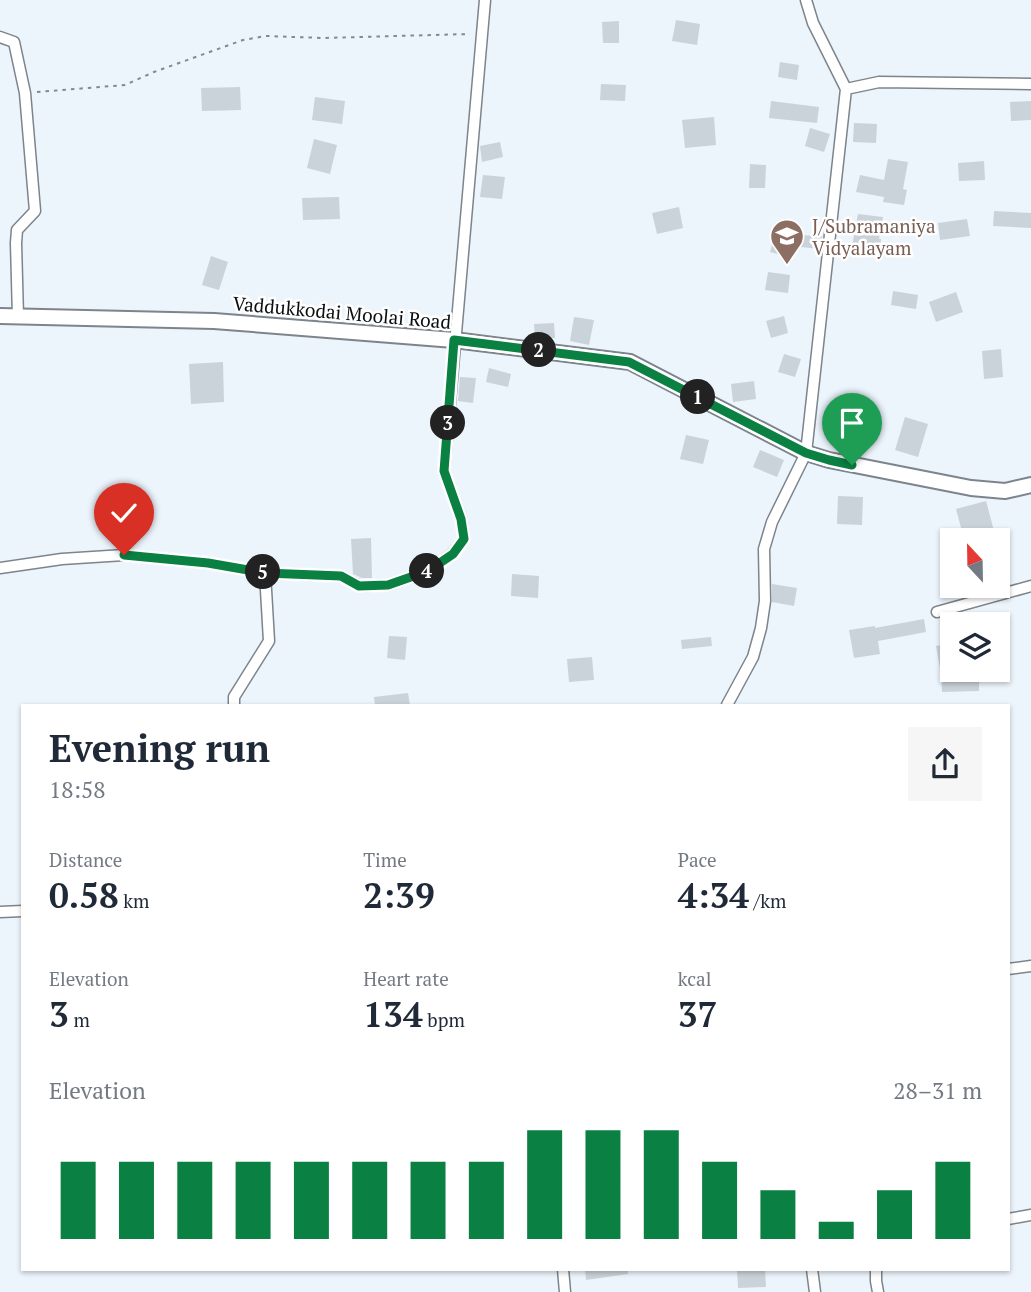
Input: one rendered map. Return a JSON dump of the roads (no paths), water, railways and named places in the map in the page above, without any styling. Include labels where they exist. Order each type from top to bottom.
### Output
[{"type":"street","points":[[0,568],[62,559],[124,555],[208,563],[265,573],[341,576],[359,586],[388,585],[428,571],[453,554],[464,539],[461,519],[444,471],[485,0]]},
{"type":"street","points":[[728,704],[753,657],[761,628],[765,601],[764,549],[772,522],[806,453],[844,122],[846,89],[813,23],[806,0]]},
{"type":"street","points":[[0,37],[14,42],[25,93],[35,211],[18,230],[18,317]]},
{"type":"street","points":[[846,89],[879,82],[1031,84]]},
{"type":"street","name":"Vaddukkodai Moolai Road","points":[[0,316],[214,321],[454,340],[629,362],[806,453],[971,488],[1005,491],[1031,485]]},
{"type":"street","points":[[234,704],[234,697],[269,641],[265,573]]},
{"type":"street","points":[[937,612],[1031,586]]},
{"type":"street","points":[[0,912],[21,911]]},
{"type":"street","points":[[1010,969],[1031,966]]},
{"type":"street","points":[[1010,1219],[1031,1215]]},
{"type":"street","points":[[563,1271],[565,1292]]},
{"type":"street","points":[[812,1271],[815,1292]]},
{"type":"street","points":[[876,1271],[878,1292]]},
{"type":"place","name":"J/Subramaniya Vidyalayam","points":[[787,266]]}]
